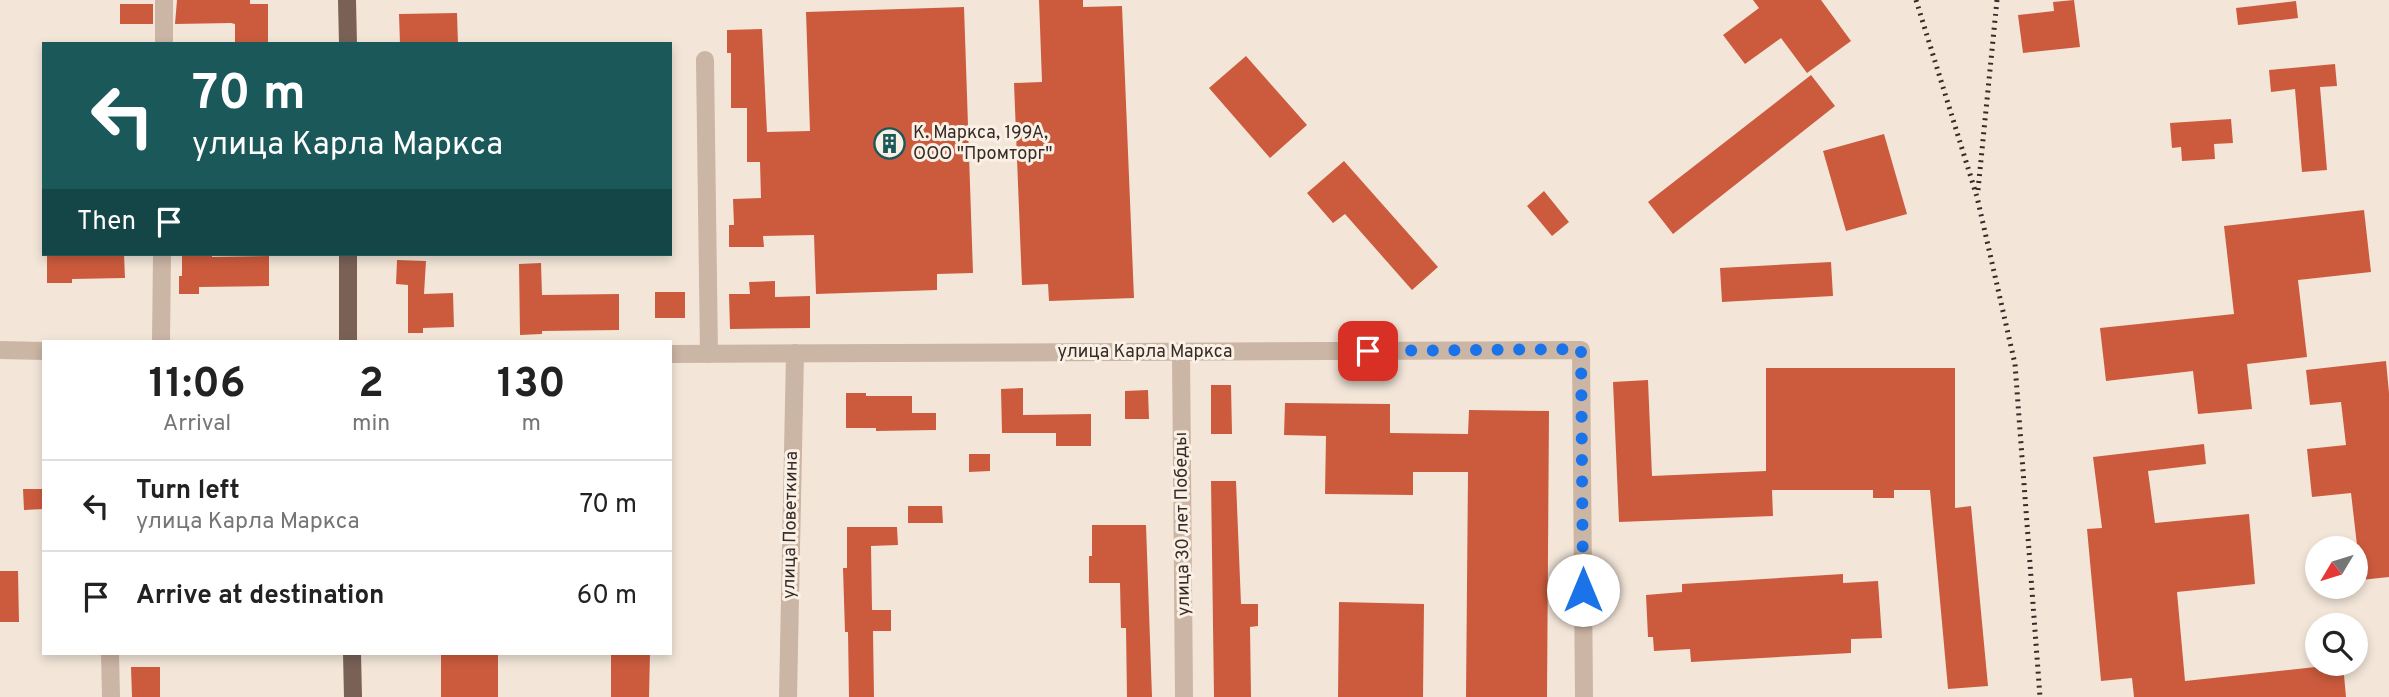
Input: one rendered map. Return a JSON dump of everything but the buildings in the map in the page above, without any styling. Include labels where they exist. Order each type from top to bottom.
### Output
[{"type":"main road","points":[[348,0],[348,42]]},
{"type":"main road","points":[[348,256],[348,340]]},
{"type":"main road","points":[[352,655],[353,697]]},
{"type":"street","points":[[164,0],[164,42]]},
{"type":"street","points":[[705,60],[709,354]]},
{"type":"street","points":[[161,340],[162,256]]},
{"type":"street","name":"улица Карла Маркса","points":[[672,354],[1581,349],[1584,697]]},
{"type":"street","points":[[0,350],[42,351]]},
{"type":"street","name":"улица 30 лет Победы","points":[[1181,352],[1184,697]]},
{"type":"street","name":"улица Поветкина","points":[[788,697],[795,353]]},
{"type":"street","points":[[110,655],[111,697]]},
{"type":"railway","points":[[1916,0],[1977,197],[2015,364],[2040,697]]},
{"type":"railway","points":[[1978,190],[1997,0]]},
{"type":"place","name":"К. Маркса, 199А, ООО \"Промторг\"","points":[[890,143]]},
{"type":"route","points":[[1368,351],[1581,349],[1583,590]]}]
